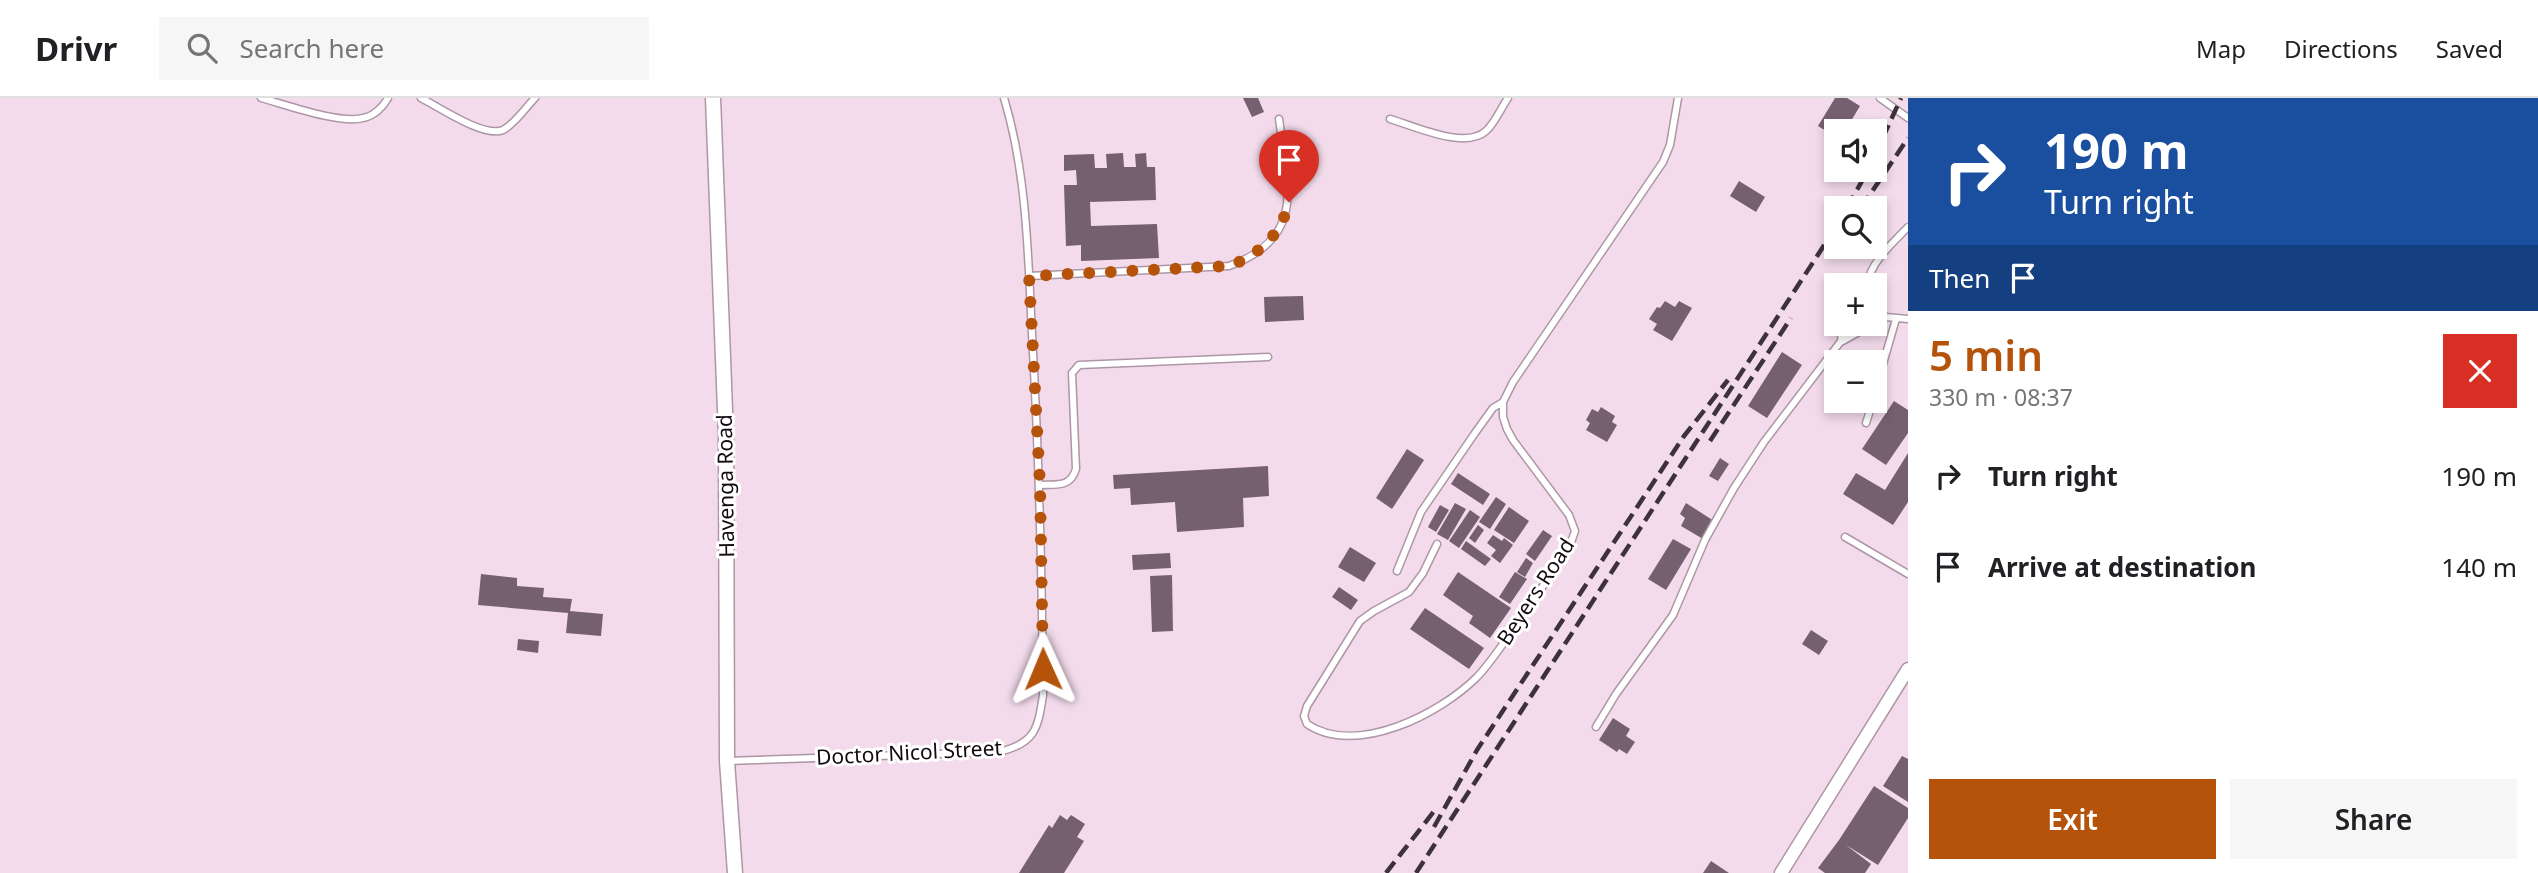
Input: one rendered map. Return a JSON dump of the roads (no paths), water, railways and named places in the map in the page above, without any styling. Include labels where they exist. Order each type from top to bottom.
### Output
[{"type":"street","name":"Havenga Road","points":[[713,98],[726,436],[727,761],[735,873]]},
{"type":"street","points":[[1781,873],[1908,669]]},
{"type":"lane","points":[[261,98],[346,119],[372,115],[388,98]]},
{"type":"lane","points":[[421,98],[473,125],[494,132],[508,127],[535,98]]},
{"type":"lane","name":"Doctor Nicol Street","points":[[727,761],[998,752],[1025,743],[1032,736],[1040,717],[1043,695],[1040,485],[1029,276],[1018,154],[1004,98]]},
{"type":"lane","points":[[1390,118],[1451,137],[1472,138],[1490,127],[1508,98]]},
{"type":"lane","points":[[1397,571],[1421,512],[1493,408],[1503,402],[1518,375],[1663,162],[1670,145],[1678,98]]},
{"type":"lane","points":[[1880,98],[1908,118]]},
{"type":"lane","points":[[1029,276],[1229,266],[1246,260],[1268,244],[1287,212],[1289,194],[1279,119]]},
{"type":"lane","points":[[1870,273],[1882,254],[1908,227]]},
{"type":"lane","points":[[1887,317],[1908,318]]},
{"type":"lane","points":[[1887,350],[1896,319]]},
{"type":"lane","points":[[1841,336],[1841,342]]},
{"type":"lane","points":[[1596,727],[1616,694],[1673,615],[1705,540],[1734,488],[1764,442],[1845,336]]},
{"type":"lane","points":[[1841,342],[1852,336]]},
{"type":"lane","points":[[1040,485],[1066,483],[1076,469],[1072,373],[1079,365],[1268,357]]},
{"type":"lane","name":"Beyers Road","points":[[1437,544],[1423,573],[1409,592],[1366,616],[1355,628],[1307,706],[1304,720],[1312,728],[1339,736],[1370,734],[1406,722],[1455,695],[1475,679],[1492,660],[1570,545],[1575,531],[1569,515],[1513,440],[1503,417],[1503,402]]},
{"type":"lane","points":[[1866,423],[1869,413]]},
{"type":"lane","points":[[1845,537],[1908,574]]},
{"type":"railway","points":[[1887,129],[1901,98]]},
{"type":"railway","points":[[1869,196],[1908,138]]},
{"type":"railway","points":[[1854,196],[1861,182]]},
{"type":"railway","points":[[1416,873],[1824,245]]},
{"type":"railway","points":[[1710,441],[1791,318]]},
{"type":"railway","points":[[1434,827],[1477,750],[1684,436],[1728,380]]},
{"type":"railway","points":[[1386,873],[1435,810]]}]
